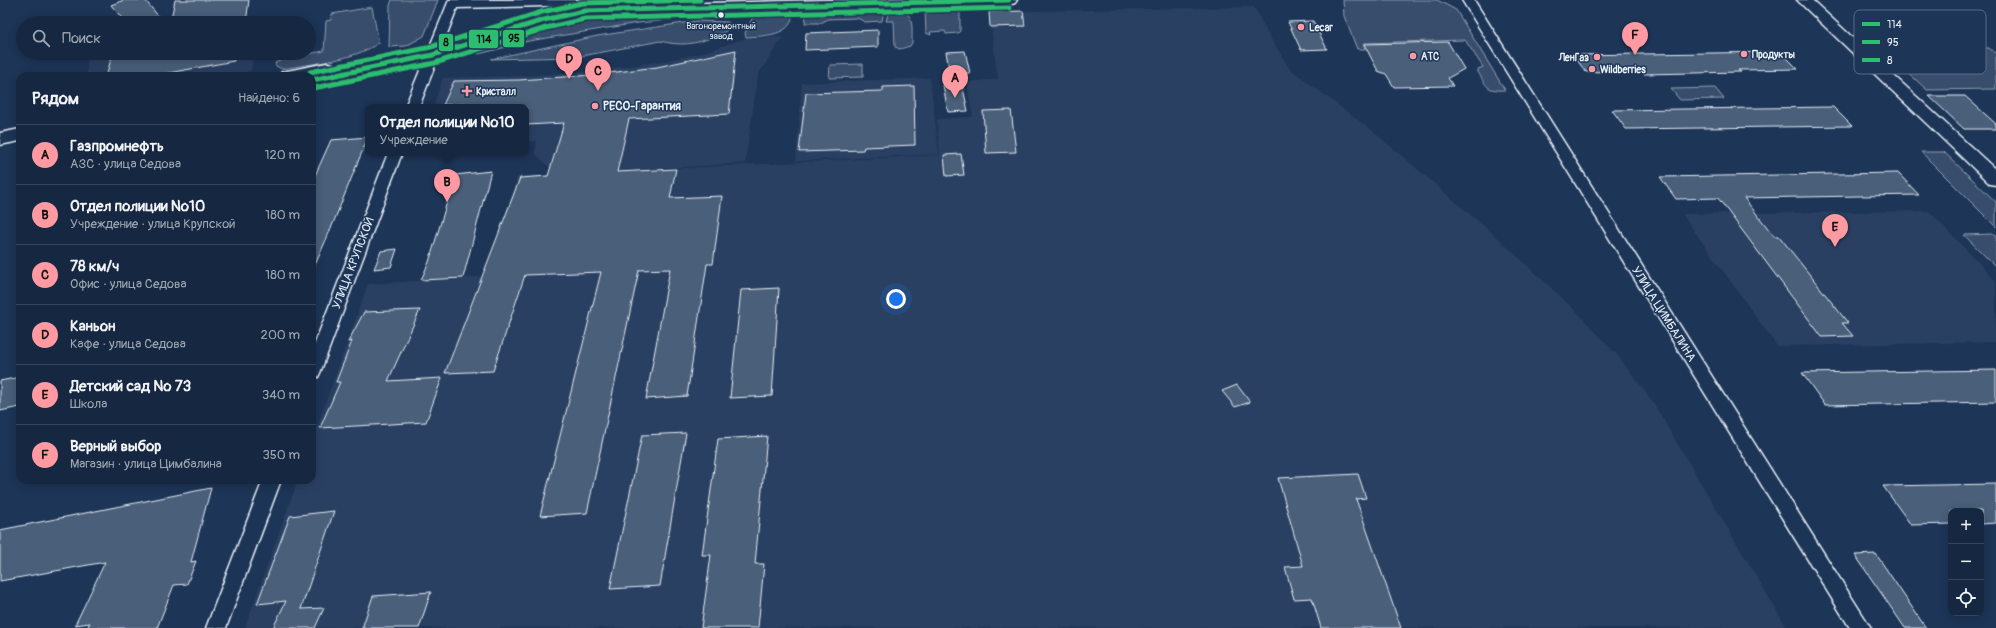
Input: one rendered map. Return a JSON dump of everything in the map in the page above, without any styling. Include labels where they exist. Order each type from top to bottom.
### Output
[{"type":"main road","points":[[308,72],[390,56],[436,50],[587,2],[642,0]]},
{"type":"main road","points":[[316,79],[436,50],[544,20],[591,10],[1009,0]]},
{"type":"main road","points":[[0,130],[16,127]]},
{"type":"main road","points":[[0,139],[16,136]]},
{"type":"street","name":"УЛИЦА ЦИМБАЛИНА","points":[[1468,0],[1861,628]]},
{"type":"street","points":[[1804,0],[1854,47]]},
{"type":"street","points":[[413,104],[454,2],[587,2]]},
{"type":"street","points":[[1883,74],[1996,180]]},
{"type":"street","name":"УЛИЦА КРУПСКОЙ","points":[[316,362],[394,156]]},
{"type":"street","points":[[216,628],[270,484]]},
{"type":"shaded area","points":[[392,0],[438,0],[424,36],[406,46],[389,47],[390,5]]},
{"type":"shaded area","points":[[1343,0],[1437,0],[1456,10],[1505,90],[1494,90],[1486,85],[1478,72],[1478,69],[1483,67],[1465,40],[1363,43],[1365,49],[1357,49],[1344,16]]},
{"type":"shaded area","points":[[372,7],[379,43],[357,54],[344,58],[282,69],[276,66],[275,63],[282,60],[316,60],[316,52],[324,51],[326,21],[331,20],[332,14]]},
{"type":"shaded area","points":[[1254,7],[1269,36],[1290,69],[1374,132],[1500,240],[1576,311],[1617,355],[1651,399],[1787,628],[245,628],[297,484],[316,484],[316,429],[368,284],[483,277],[518,176],[556,174],[535,153],[537,141],[529,142],[529,104],[434,104],[443,78],[521,76],[594,71],[658,62],[698,54],[747,38],[783,37],[758,75],[745,163],[591,173],[940,155],[937,119],[973,117],[967,82],[998,79],[989,12]]},
{"type":"shaded area","points":[[960,9],[960,31],[958,33],[946,34],[945,31],[930,32],[931,35],[926,33],[925,10]]},
{"type":"shaded area","points":[[884,10],[882,21],[865,22],[857,18],[828,19],[821,23],[805,23],[806,15],[812,12]]},
{"type":"shaded area","points":[[889,10],[897,10],[908,14],[912,23],[912,43],[910,46],[900,49],[895,47],[894,21],[886,21]]},
{"type":"shaded area","points":[[792,12],[792,20],[783,30],[769,35],[746,37],[745,33],[755,13]]},
{"type":"shaded area","points":[[716,14],[715,16],[638,23],[529,41],[479,54],[472,51],[553,25],[583,18]]},
{"type":"shaded area","points":[[697,21],[728,22],[730,27],[723,33],[708,39],[688,44],[674,44],[660,41],[577,57],[491,59],[597,36]]},
{"type":"shaded area","points":[[1986,48],[1989,48],[1996,54],[1996,89],[1927,90],[1910,74],[1986,74]]},
{"type":"shaded area","points":[[87,60],[253,60],[251,71],[246,72],[87,72]]},
{"type":"shaded area","points":[[863,64],[863,77],[829,78],[830,65]]},
{"type":"shaded area","points":[[930,78],[939,154],[796,161],[802,83]]},
{"type":"shaded area","points":[[1715,88],[1724,99],[1680,100],[1671,89]]},
{"type":"shaded area","points":[[1921,152],[1944,152],[1996,202],[1996,227]]},
{"type":"shaded area","points":[[1929,211],[1996,281],[1996,342],[1777,346],[1682,214]]},
{"type":"shaded area","points":[[1994,234],[1996,236],[1996,267],[1964,235]]},
{"type":"building","points":[[124,0],[145,0],[158,16],[120,16],[111,5]]},
{"type":"building","points":[[175,0],[249,0],[247,16],[172,16]]},
{"type":"building","points":[[1023,11],[1025,26],[990,27],[989,12]]},
{"type":"building","points":[[1313,21],[1327,49],[1301,50],[1288,22]]},
{"type":"building","points":[[878,30],[878,47],[805,50],[806,33]]},
{"type":"building","name":"АТС","points":[[1448,42],[1464,69],[1448,78],[1453,86],[1394,87],[1386,74],[1378,71],[1364,44]]},
{"type":"building","points":[[736,50],[729,114],[629,119],[617,172],[676,169],[670,198],[722,196],[713,264],[707,264],[687,396],[646,399],[670,269],[639,270],[587,513],[540,516],[601,272],[525,275],[493,371],[445,373],[520,178],[548,176],[564,123],[529,125],[529,104],[443,104],[454,81],[519,80],[593,75],[657,67]]},
{"type":"building","points":[[965,51],[970,73],[950,74],[946,52]]},
{"type":"building","points":[[1781,52],[1798,69],[1644,74],[1642,71],[1586,72],[1573,55]]},
{"type":"building","points":[[111,60],[234,61],[174,72],[107,72]]},
{"type":"building","points":[[962,84],[968,111],[948,112],[943,85]]},
{"type":"building","points":[[914,86],[915,145],[864,147],[863,150],[799,152],[806,93],[883,91],[883,87]]},
{"type":"building","points":[[1929,96],[1965,96],[1996,124],[1996,129],[1964,129]]},
{"type":"building","points":[[1833,107],[1852,126],[1626,129],[1612,110]]},
{"type":"building","points":[[1011,110],[1016,152],[986,153],[983,111]]},
{"type":"building","points":[[365,137],[365,144],[316,263],[316,173],[331,140]]},
{"type":"building","points":[[961,154],[964,175],[946,176],[944,155]]},
{"type":"building","points":[[491,171],[463,278],[421,280],[429,262],[455,175]]},
{"type":"building","points":[[1898,173],[1919,195],[1744,198],[1774,236],[1779,236],[1848,323],[1842,323],[1853,336],[1822,337],[1718,198],[1676,199],[1660,177]]},
{"type":"building","points":[[397,249],[391,267],[374,269],[381,251]]},
{"type":"building","points":[[779,288],[772,396],[730,398],[741,290]]},
{"type":"building","points":[[420,310],[388,381],[442,378],[426,422],[320,428],[340,382],[336,382],[352,341],[348,342],[364,312]]},
{"type":"building","points":[[1996,370],[1996,402],[1825,405],[1802,373]]},
{"type":"building","points":[[16,378],[16,408],[0,411],[0,381]]},
{"type":"building","points":[[1237,385],[1250,402],[1235,407],[1222,391]]},
{"type":"building","points":[[686,433],[660,586],[610,589],[642,435]]},
{"type":"building","points":[[767,436],[755,564],[764,564],[758,628],[701,628],[711,555],[702,555],[718,439]]},
{"type":"building","points":[[1358,474],[1366,498],[1356,499],[1401,628],[1321,628],[1312,598],[1294,599],[1285,567],[1303,566],[1278,478]]},
{"type":"building","points":[[1996,484],[1996,523],[1984,524],[1984,508],[1948,508],[1948,524],[1911,525],[1883,486]]},
{"type":"building","points":[[211,488],[191,562],[196,561],[187,584],[174,585],[157,628],[87,628],[90,623],[75,625],[105,562],[0,581],[0,530]]},
{"type":"building","points":[[334,511],[301,609],[324,608],[315,628],[273,628],[286,601],[257,604],[290,516]]},
{"type":"building","points":[[1876,554],[1926,628],[1905,628],[1855,555]]},
{"type":"building","points":[[431,592],[419,628],[362,628],[373,596]]},
{"type":"transit line","name":"8","points":[[310,72],[431,47],[542,12],[582,3],[700,0]]},
{"type":"transit line","name":"114","points":[[316,79],[433,55],[544,20],[584,11],[1009,0]]},
{"type":"transit line","name":"95","points":[[316,88],[435,63],[546,28],[585,19],[1009,8]]},
{"type":"place","name":"Вагоноремонтный завод","points":[[721,15]]},
{"type":"place","name":"Lecar","points":[[1301,27]]},
{"type":"place","name":"Продукты","points":[[1744,54]]},
{"type":"place","name":"Верный выбор","points":[[1635,55]]},
{"type":"place","name":"АТС","points":[[1413,56]]},
{"type":"place","name":"ЛенГаз","points":[[1597,57]]},
{"type":"place","name":"Wildberries","points":[[1592,69]]},
{"type":"place","name":"Каньон","points":[[569,79]]},
{"type":"place","name":"Кристалл","points":[[467,91]]},
{"type":"place","name":"78 км/ч","points":[[598,91]]},
{"type":"place","name":"Газпромнефть","points":[[955,98]]},
{"type":"place","name":"РЕСО-Гарантия","points":[[595,106]]},
{"type":"place","name":"Отдел полиции №10","points":[[447,202]]},
{"type":"place","name":"Детский сад № 73","points":[[1835,247]]}]
